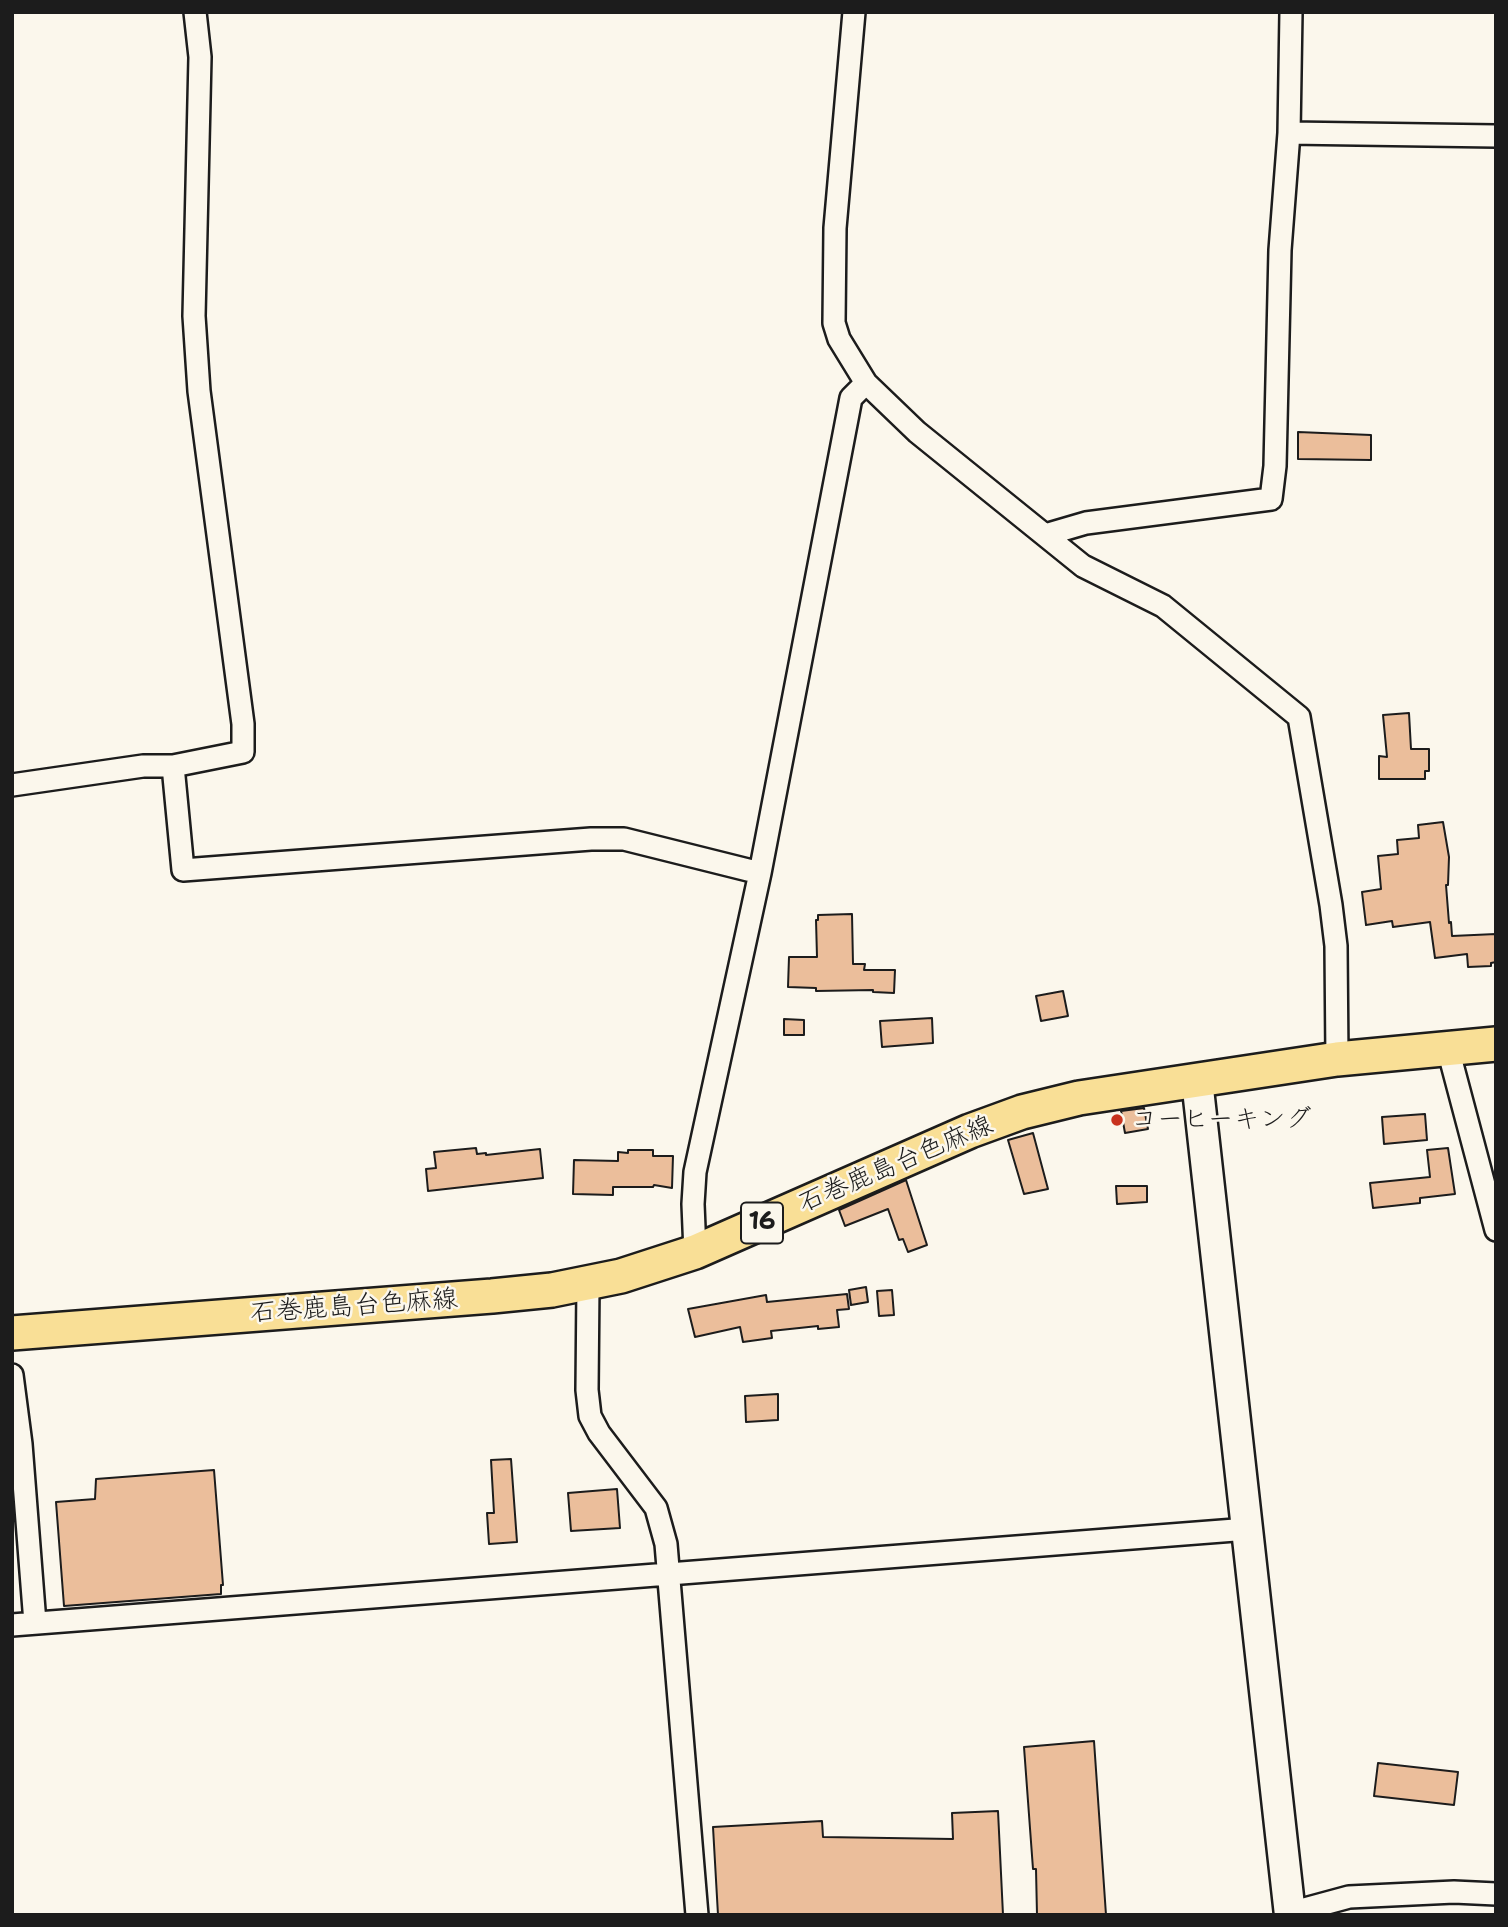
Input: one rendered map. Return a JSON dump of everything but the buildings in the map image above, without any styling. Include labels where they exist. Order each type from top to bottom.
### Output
[{"type":"main road","name":"石巻鹿島台色麻線","points":[[12,1333],[492,1296],[588,1284],[660,1265],[695,1252],[970,1131],[1023,1112],[1079,1098],[1338,1059],[1496,1044]]},
{"type":"street","points":[[12,785],[143,766],[173,766],[243,752],[243,724],[199,391],[194,316],[200,57],[195,12]]},
{"type":"street","points":[[853,12],[835,228],[834,323],[839,339],[866,383],[917,432],[1083,566],[1163,606],[1299,717],[1336,946],[1338,1059]]},
{"type":"street","points":[[1045,535],[1086,523],[1272,499],[1280,250],[1289,133],[1291,12]]},
{"type":"street","points":[[1289,133],[1496,136]]},
{"type":"street","points":[[695,1252],[695,1172],[760,873],[851,398],[866,383]]},
{"type":"street","points":[[173,766],[183,870],[577,840],[624,839],[760,873]]},
{"type":"street","points":[[1448,1049],[1496,1230]]},
{"type":"street","points":[[1197,1080],[1290,1914],[1349,1897],[1454,1892],[1496,1894]]},
{"type":"street","points":[[588,1284],[587,1390],[590,1416],[599,1433],[656,1508],[662,1527],[670,1575],[698,1915]]},
{"type":"street","points":[[12,1375],[21,1444],[35,1623]]},
{"type":"street","points":[[12,1625],[1248,1529]]},
{"type":"place","name":"コーヒーキング","points":[[1117,1120]]}]
